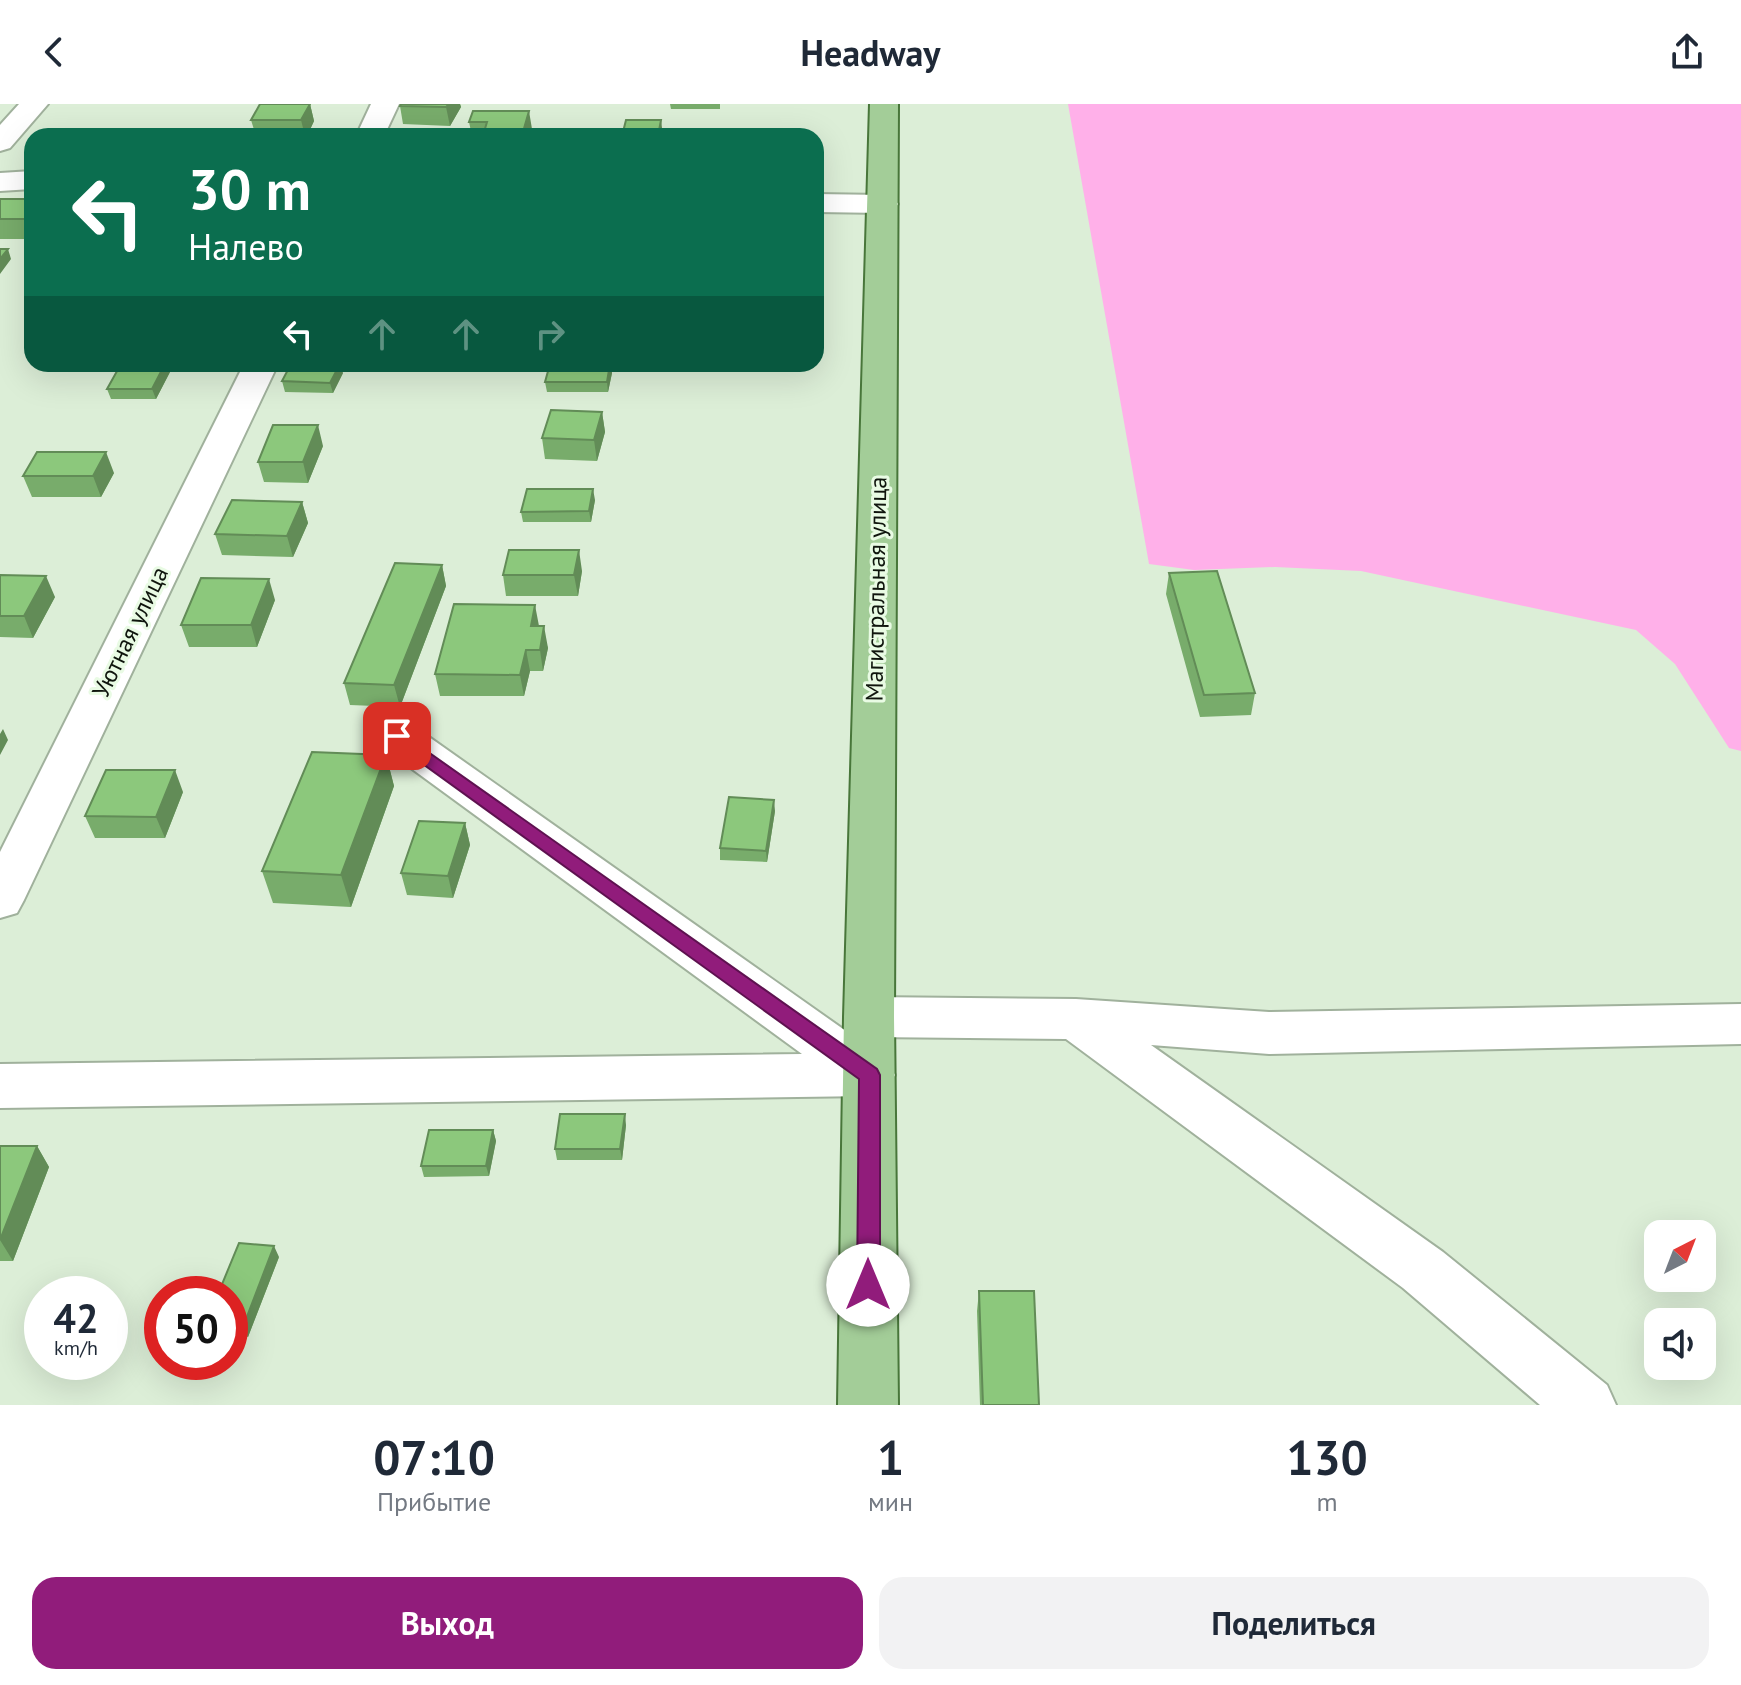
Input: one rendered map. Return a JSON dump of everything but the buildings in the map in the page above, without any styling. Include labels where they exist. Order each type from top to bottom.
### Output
[{"type":"main road","name":"Магистральная улица","points":[[868,1405],[869,1017],[884,104]]},
{"type":"street","points":[[0,142],[34,104]]},
{"type":"street","points":[[374,128],[385,104]]},
{"type":"street","points":[[0,182],[24,180]]},
{"type":"street","points":[[824,203],[883,204]]},
{"type":"street","name":"Уютная улица","points":[[0,900],[257,372]]},
{"type":"street","points":[[397,736],[869,1075]]},
{"type":"street","points":[[869,1017],[1076,1019],[1269,1033],[1741,1024]]},
{"type":"street","points":[[1076,1019],[1423,1270],[1586,1405]]},
{"type":"street","points":[[0,1086],[869,1075]]},
{"type":"shaded area","points":[[1068,104],[1741,104],[1741,751],[1729,748],[1675,664],[1636,630],[1361,571],[1275,567],[1194,570],[1149,564]]},
{"type":"route","points":[[397,736],[869,1075],[868,1285]]}]
